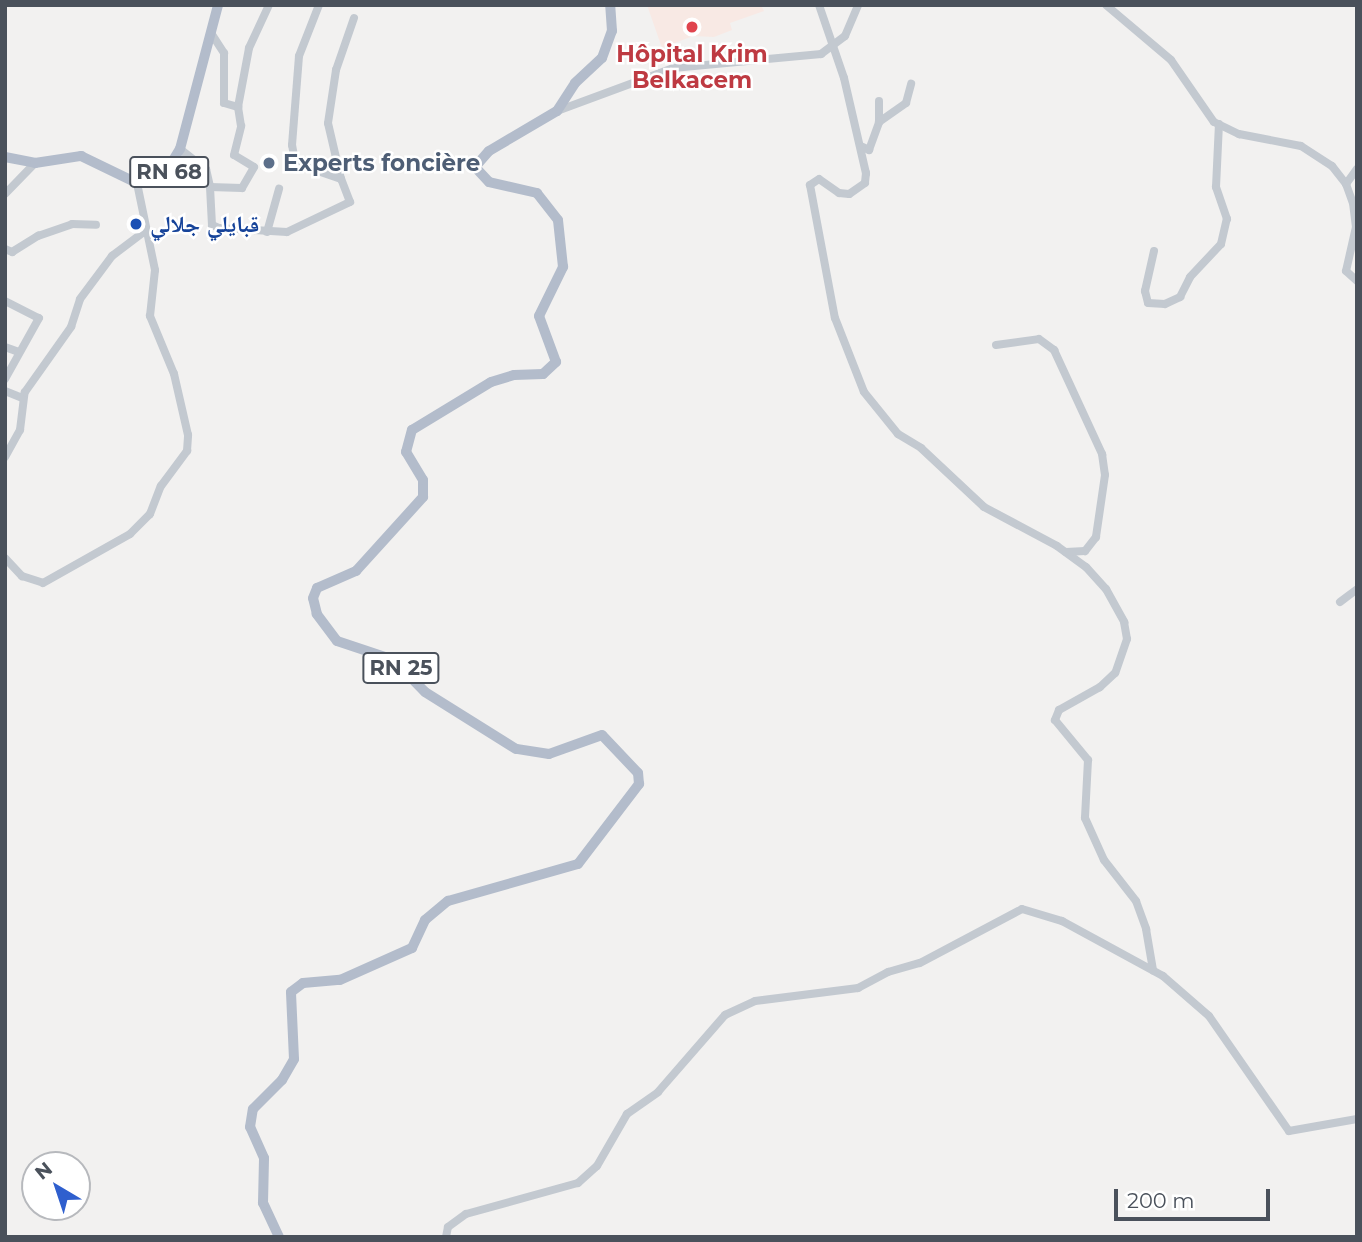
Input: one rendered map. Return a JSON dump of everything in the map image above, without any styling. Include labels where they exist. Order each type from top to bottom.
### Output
[{"type":"main road","name":"RN 68","points":[[5,158],[35,163],[90,157],[137,183],[163,177],[180,149],[218,5]]},
{"type":"main road","name":"RN 25","points":[[279,1237],[264,1203],[264,1158],[250,1118],[294,1059],[289,998],[295,987],[340,980],[412,948],[425,920],[448,901],[578,864],[639,784],[638,773],[602,735],[548,754],[516,749],[425,692],[394,660],[337,642],[317,614],[313,598],[317,588],[356,570],[423,497],[423,480],[406,452],[412,430],[491,382],[514,375],[543,374],[556,362],[540,316],[563,267],[558,220],[537,192],[489,182],[475,167],[489,151],[557,111],[575,83],[602,58],[612,31],[610,5]]},
{"type":"street","points":[[209,187],[242,188],[254,167],[234,155],[241,126],[238,107],[249,48],[269,5]]},
{"type":"street","points":[[319,5],[299,56],[292,145],[294,156],[306,167],[341,179]]},
{"type":"street","points":[[819,5],[834,46],[863,147],[866,173],[859,189],[839,193],[819,179],[810,185],[835,318],[864,392],[898,434],[921,448],[984,507],[1066,552],[1106,589],[1124,622],[1127,639],[1115,673],[1100,687],[1059,710],[1055,720],[1088,760],[1085,818],[1104,860],[1136,901],[1146,929],[1153,970]]},
{"type":"street","points":[[557,111],[673,68],[807,58],[834,46],[851,26],[858,5]]},
{"type":"street","points":[[1106,5],[1171,60],[1219,124],[1239,134],[1307,149],[1332,166],[1346,184],[1356,226],[1346,271],[1357,281]]},
{"type":"street","points":[[180,149],[206,169],[212,225],[287,232],[344,208],[352,197],[341,179],[340,162],[328,131],[336,70],[355,18]]},
{"type":"street","points":[[211,33],[224,53],[224,103],[238,107]]},
{"type":"street","points":[[879,122],[906,103],[911,84]]},
{"type":"street","points":[[863,147],[869,150],[879,122],[879,101]]},
{"type":"street","points":[[1154,251],[1145,290],[1148,303],[1165,304],[1180,296],[1190,277],[1221,244],[1227,219],[1216,187],[1219,124]]},
{"type":"street","points":[[5,194],[35,163]]},
{"type":"street","points":[[1346,184],[1357,169]]},
{"type":"street","points":[[5,558],[22,576],[43,583],[130,534],[150,514],[161,486],[187,451],[174,374],[150,316],[155,270],[144,232],[137,183]]},
{"type":"street","points":[[267,232],[279,189]]},
{"type":"street","points":[[5,249],[12,252],[38,236],[72,224],[96,225]]},
{"type":"street","points":[[5,457],[20,430],[22,398],[71,327],[76,306],[112,256],[144,232]]},
{"type":"street","points":[[5,300],[39,318],[5,379]]},
{"type":"street","points":[[996,345],[1039,339],[1054,350],[1102,454],[1105,475],[1096,537],[1085,551],[1066,552]]},
{"type":"street","points":[[5,346],[19,352]]},
{"type":"street","points":[[5,391],[22,398]]},
{"type":"street","points":[[1340,602],[1357,589]]},
{"type":"street","points":[[446,1237],[448,1227],[466,1214],[578,1183],[597,1166],[627,1114],[657,1092],[725,1015],[755,1001],[858,988],[888,972],[920,963],[1022,909],[1062,920],[1153,970],[1209,1016],[1289,1131],[1357,1119]]},
{"type":"shaded area","name":"Hôpital Krim Belkacem","points":[[647,5],[761,5],[764,11],[730,23],[732,30],[714,37],[693,36],[662,48]]},
{"type":"place","name":"Hôpital Krim Belkacem","points":[[692,27]]},
{"type":"place","name":"Experts foncière","points":[[269,163]]},
{"type":"place","name":"قبايلي جلالي","points":[[136,224]]}]
